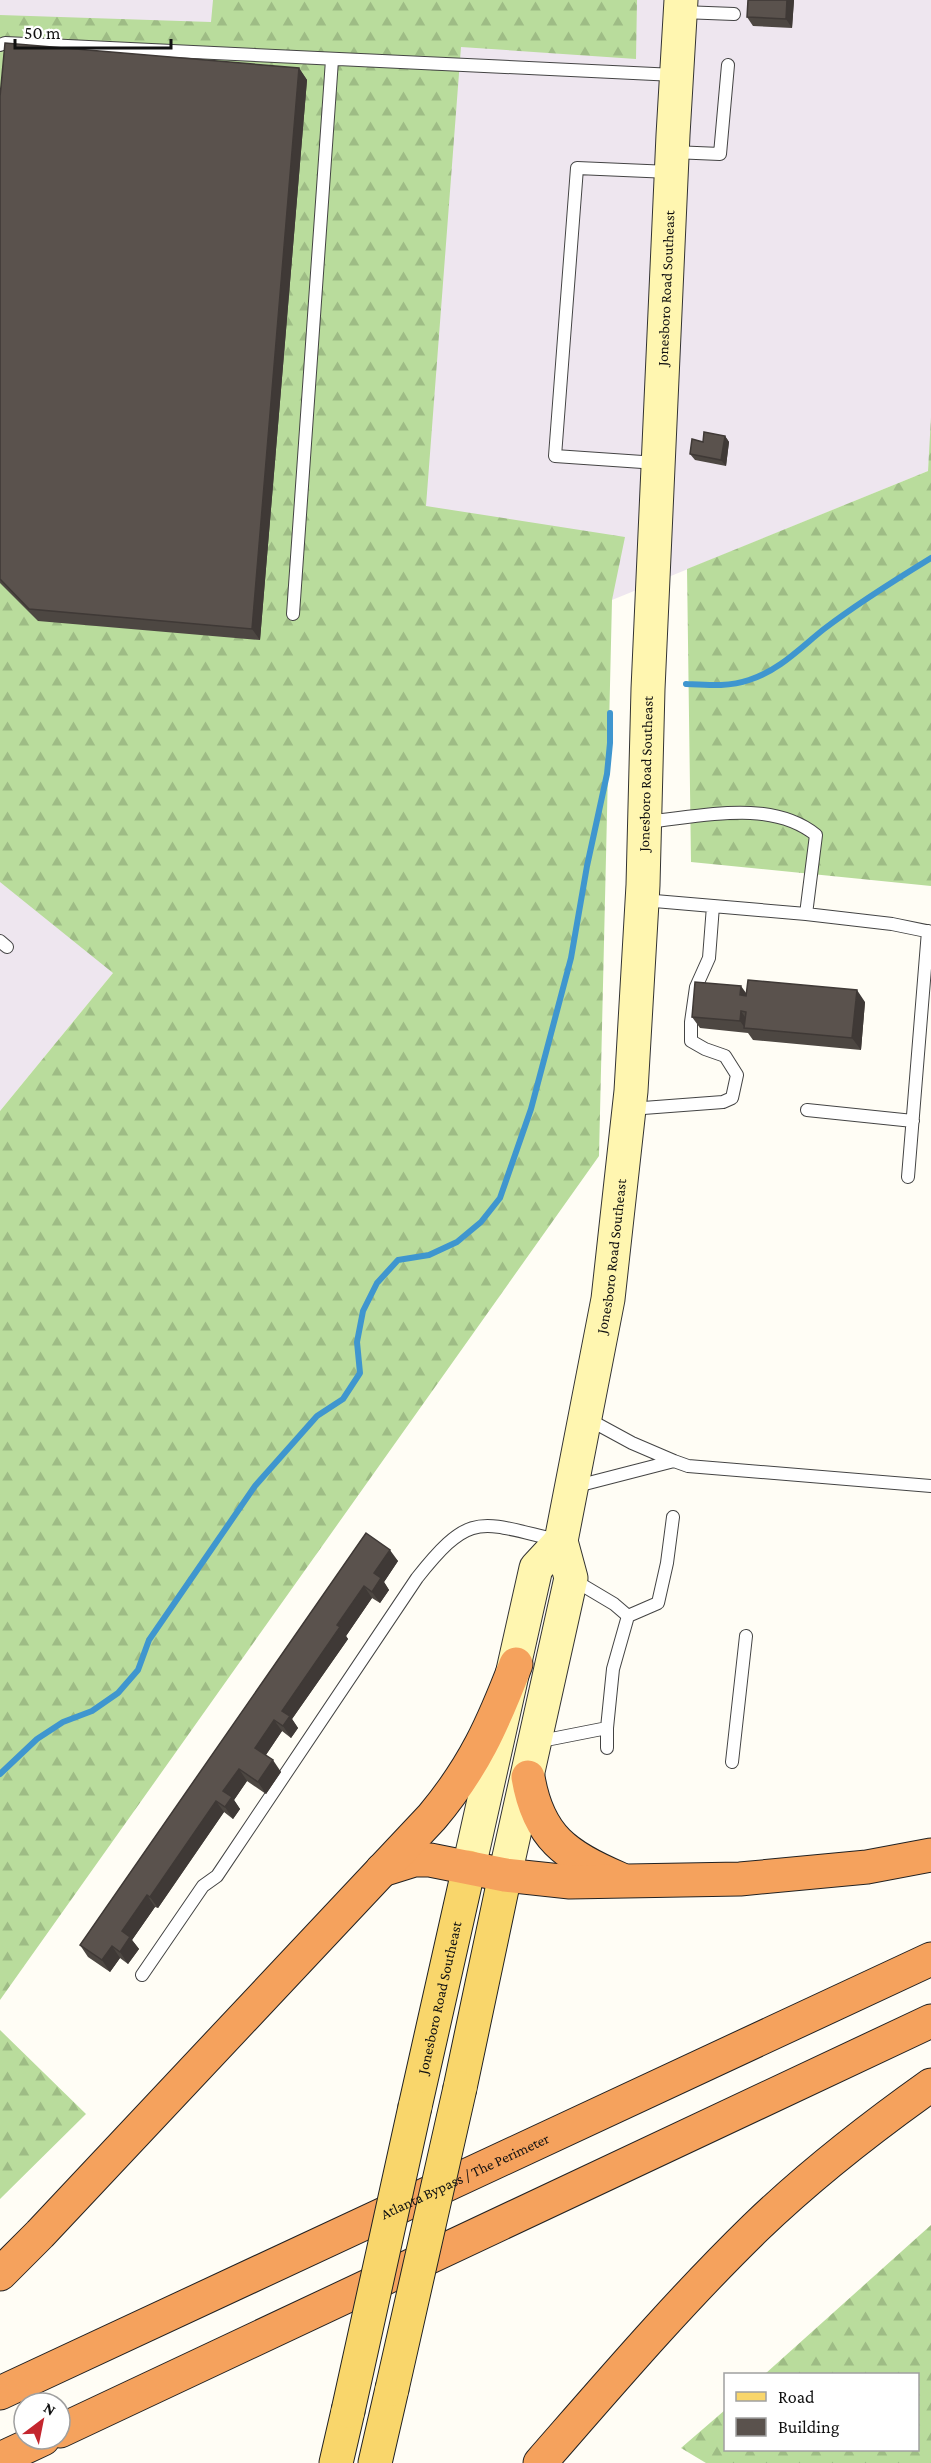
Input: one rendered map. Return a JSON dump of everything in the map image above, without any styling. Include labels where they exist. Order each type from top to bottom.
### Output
[{"type":"highway","points":[[0,2274],[432,1817],[470,1768],[494,1722],[516,1664]]},
{"type":"highway","points":[[528,1777],[535,1809],[551,1837],[570,1855],[624,1880]]},
{"type":"highway","points":[[382,1870],[414,1860],[430,1860],[505,1875],[570,1882],[740,1879],[867,1867],[931,1855]]},
{"type":"highway","name":"Atlanta Bypass / The Perimeter","points":[[0,2393],[931,1959]]},
{"type":"highway","points":[[72,2425],[931,2020]]},
{"type":"highway","points":[[540,2463],[703,2281],[755,2228],[810,2178],[931,2085]]},
{"type":"highway","points":[[0,2459],[17,2451]]},
{"type":"main road","name":"Jonesboro Road Southeast","points":[[375,2463],[460,2088],[571,1578],[561,1541],[608,1299],[628,1109],[641,900],[658,463],[681,6]]},
{"type":"main road","name":"Jonesboro Road Southeast","points":[[336,2463],[536,1568],[561,1541]]},
{"type":"lane","points":[[681,6],[734,14]]},
{"type":"lane","points":[[0,45],[5,43],[677,75]]},
{"type":"lane","points":[[293,614],[332,60]]},
{"type":"lane","points":[[658,463],[555,456],[577,168],[672,162],[720,154],[728,65]]},
{"type":"lane","points":[[644,822],[741,813],[776,816],[804,826],[816,835],[806,914]]},
{"type":"lane","points":[[641,900],[806,914],[892,924],[930,932],[908,1177]]},
{"type":"lane","points":[[628,1109],[723,1102],[732,1098],[737,1075],[724,1056],[691,1041],[696,987],[709,958],[713,906]]},
{"type":"lane","points":[[807,1110],[913,1121]]},
{"type":"lane","points":[[585,1417],[632,1443],[688,1466],[931,1486]]},
{"type":"lane","points":[[572,1488],[674,1461]]},
{"type":"lane","points":[[628,1616],[657,1603],[667,1563],[673,1517]]},
{"type":"lane","points":[[142,1975],[203,1886],[217,1876],[417,1578],[444,1545],[461,1531],[472,1526],[487,1524],[561,1541]]},
{"type":"lane","points":[[571,1578],[614,1604],[628,1616]]},
{"type":"lane","points":[[607,1748],[613,1669],[628,1616]]},
{"type":"lane","points":[[732,1762],[746,1636]]},
{"type":"lane","points":[[536,1742],[607,1728]]},
{"type":"shaded area","points":[[0,0],[931,0],[931,435],[928,471],[612,600],[113,973],[0,1111]]},
{"type":"green space","points":[[213,0],[637,0],[636,59],[461,47],[426,506],[625,537],[612,600],[599,1156],[0,2000],[0,1111],[113,973],[0,882],[0,15],[211,22]]},
{"type":"green space","points":[[931,417],[931,886],[691,862],[687,569],[928,471]]},
{"type":"green space","points":[[0,2030],[86,2114],[0,2199]]},
{"type":"green space","points":[[931,2225],[931,2463],[706,2463],[681,2448],[724,2411],[724,2451],[919,2451],[919,2373],[766,2373]]},
{"type":"building","points":[[748,0],[787,0],[786,19],[747,17]]},
{"type":"building","points":[[5,43],[299,68],[252,629],[29,609],[0,579],[0,97]]},
{"type":"building","points":[[704,432],[725,436],[721,460],[690,454],[692,439],[703,442]]},
{"type":"building","points":[[748,980],[857,990],[852,1038],[744,1028],[746,1012],[741,1011],[740,1021],[692,1017],[695,982],[741,986],[740,995],[746,996]]},
{"type":"building","points":[[366,1533],[390,1550],[374,1573],[381,1578],[372,1592],[364,1586],[337,1625],[340,1627],[282,1711],[290,1716],[283,1726],[274,1720],[255,1748],[273,1760],[258,1782],[239,1769],[223,1791],[232,1797],[225,1807],[216,1801],[150,1897],[147,1895],[122,1931],[130,1937],[120,1952],[112,1946],[102,1960],[80,1945]]},
{"type":"waterway","points":[[686,684],[734,684],[760,676],[789,658],[850,610],[931,558]]},
{"type":"waterway","points":[[0,1774],[37,1739],[63,1722],[92,1711],[118,1693],[138,1670],[149,1640],[255,1486],[317,1416],[343,1399],[360,1373],[357,1342],[363,1311],[377,1283],[398,1260],[429,1255],[457,1242],[481,1222],[500,1198],[531,1109],[571,958],[587,866],[607,774],[610,713]]}]
